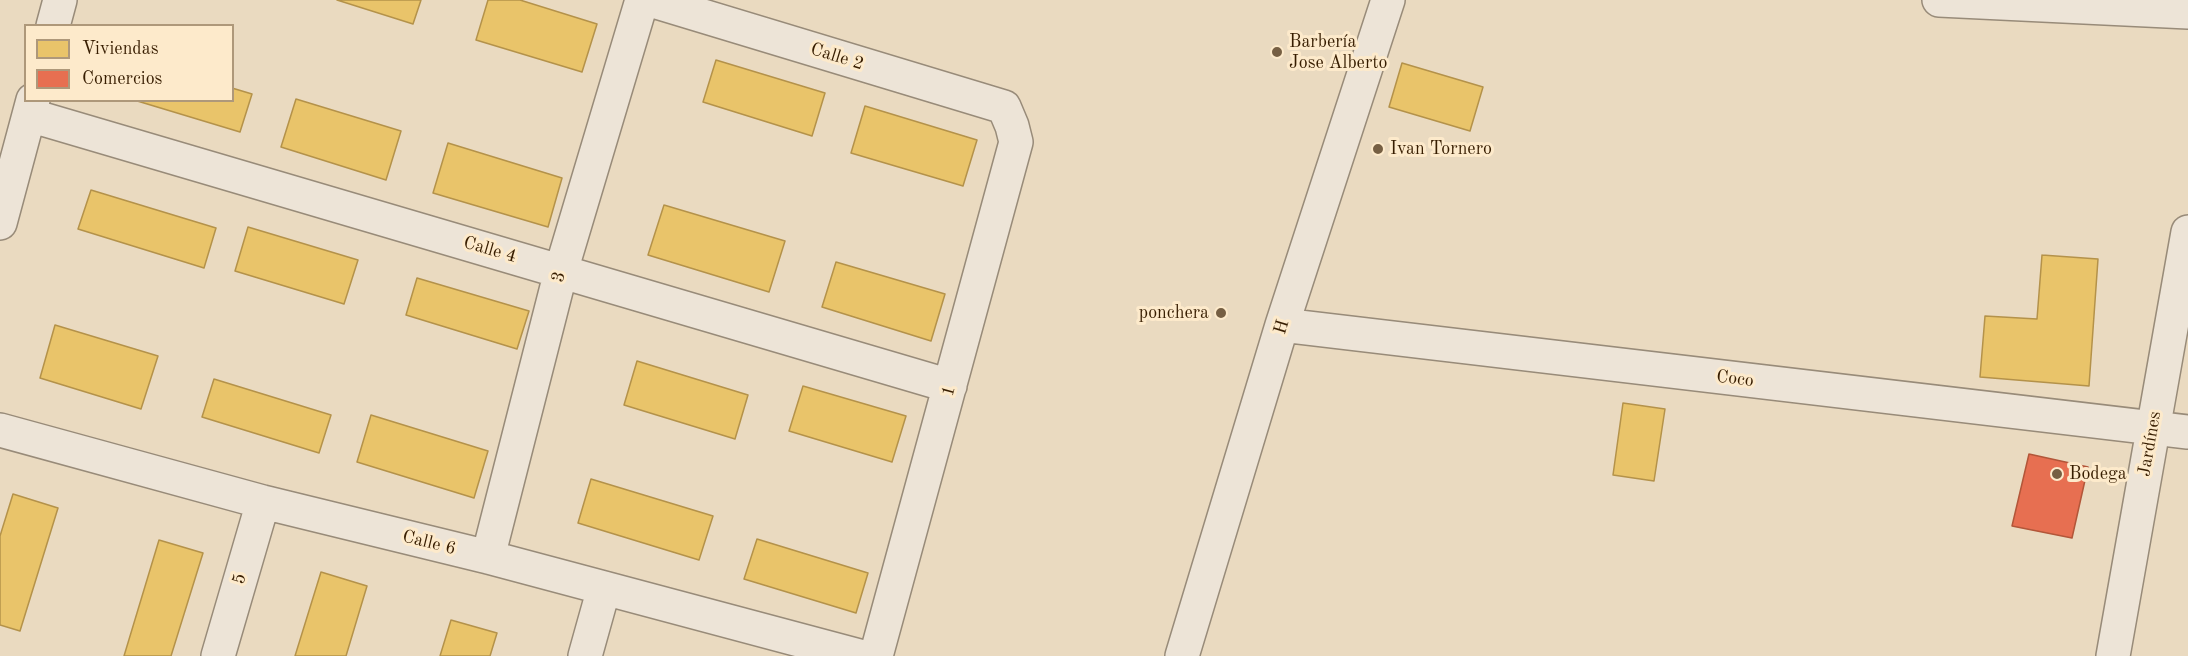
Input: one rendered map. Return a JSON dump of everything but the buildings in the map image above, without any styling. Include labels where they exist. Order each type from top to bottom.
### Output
[{"type":"street","points":[[54,24],[60,0]]},
{"type":"street","name":"3","points":[[488,557],[561,271],[642,0]]},
{"type":"street","name":"Calle 2","points":[[650,0],[1004,107],[1012,126]]},
{"type":"street","name":"H","points":[[1182,656],[1282,325],[1388,0]]},
{"type":"street","points":[[1939,0],[2188,12]]},
{"type":"street","points":[[0,223],[31,108]]},
{"type":"street","name":"Calle 4","points":[[31,108],[561,271],[950,386]]},
{"type":"street","name":"1","points":[[876,656],[1016,142],[1012,126]]},
{"type":"street","name":"Jardínes","points":[[2113,656],[2188,232]]},
{"type":"street","name":"Coco","points":[[1282,325],[2188,432]]},
{"type":"street","name":"Calle 6","points":[[0,430],[263,502],[488,557],[859,656]]},
{"type":"street","name":"5","points":[[218,656],[263,502]]},
{"type":"street","points":[[585,656],[604,588]]},
{"type":"place","name":"Barbería Jose Alberto","points":[[1277,52]]},
{"type":"place","name":"Ivan Tornero","points":[[1378,149]]},
{"type":"place","name":"ponchera","points":[[1221,313]]},
{"type":"place","name":"Bodega","points":[[2057,474]]}]
